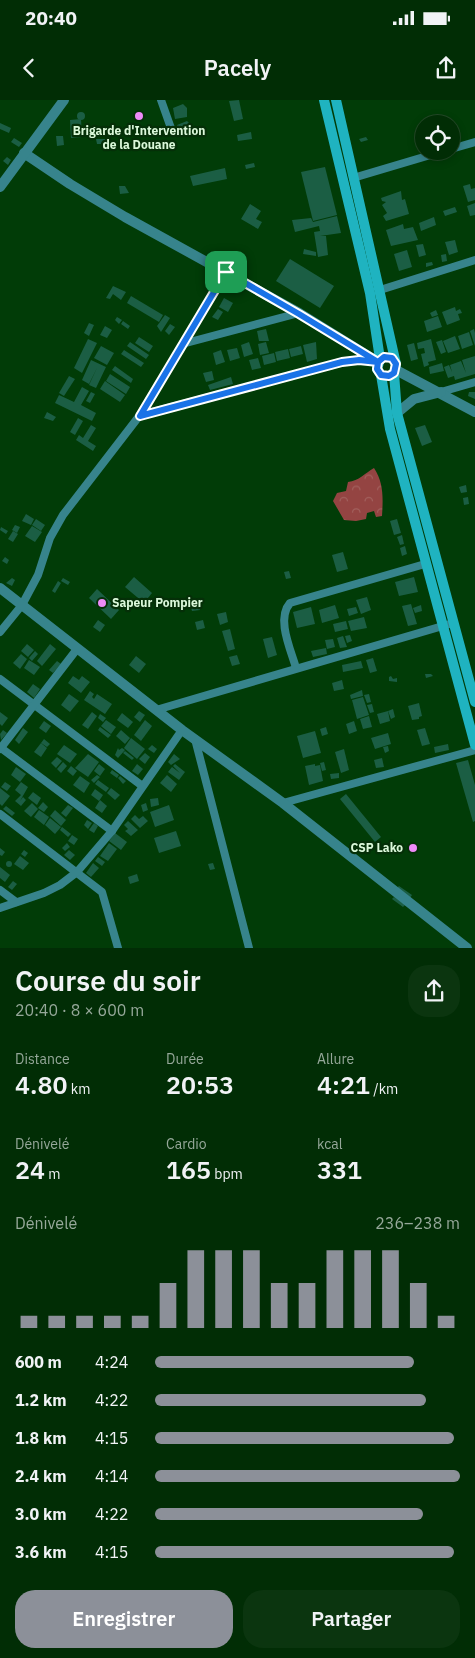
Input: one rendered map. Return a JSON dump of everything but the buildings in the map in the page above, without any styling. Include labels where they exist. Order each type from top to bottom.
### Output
[{"type":"main road","points":[[324,100],[370,293],[379,361],[377,369],[381,375],[390,429],[441,626],[475,745]]},
{"type":"main road","points":[[336,100],[380,290],[395,368],[397,413],[475,702]]},
{"type":"main road","points":[[379,361],[388,357],[395,368]]},
{"type":"main road","points":[[381,375],[389,376],[395,368]]},
{"type":"street","points":[[2,180],[64,100]]},
{"type":"street","points":[[161,100],[172,131]]},
{"type":"street","points":[[460,146],[475,142]]},
{"type":"street","points":[[24,153],[70,184],[125,217],[226,272],[379,361]]},
{"type":"street","points":[[353,178],[415,160]]},
{"type":"street","points":[[380,290],[475,260]]},
{"type":"street","points":[[0,632],[22,605],[38,575],[50,538],[63,515],[140,416],[186,343],[226,272]]},
{"type":"street","points":[[186,343],[299,314]]},
{"type":"street","points":[[140,416],[342,362],[359,360],[379,361]]},
{"type":"street","points":[[395,368],[442,392],[475,412]]},
{"type":"street","points":[[397,413],[414,399],[475,382]]},
{"type":"street","points":[[296,668],[284,618],[286,608],[290,603],[425,564]]},
{"type":"street","points":[[0,588],[195,740],[283,803],[467,948]]},
{"type":"street","points":[[156,710],[453,623]]},
{"type":"street","points":[[77,649],[1,748],[112,831]]},
{"type":"street","points":[[0,679],[141,785]]},
{"type":"street","points":[[0,908],[60,885],[77,872],[112,831],[141,785],[182,730]]},
{"type":"street","points":[[195,740],[250,948]]},
{"type":"street","points":[[283,803],[475,750]]},
{"type":"street","points":[[0,814],[102,892],[118,948]]},
{"type":"street","points":[[0,890],[16,902]]},
{"type":"green space","points":[[374,468],[380,479],[383,497],[382,516],[376,517],[374,511],[367,513],[366,519],[356,521],[344,520],[333,501],[337,493],[346,491],[348,482],[359,478]]},
{"type":"place","name":"Brigarde d'Intervention de la Douane","points":[[139,116]]},
{"type":"place","name":"Sapeur Pompier","points":[[102,603]]},
{"type":"place","name":"CSP Lako","points":[[413,848]]},
{"type":"route","points":[[226,272],[186,343],[140,416],[342,362],[359,360],[378,362],[378,372],[383,376],[392,375],[396,370],[396,364],[392,358],[384,357],[378,362],[226,272]]}]
